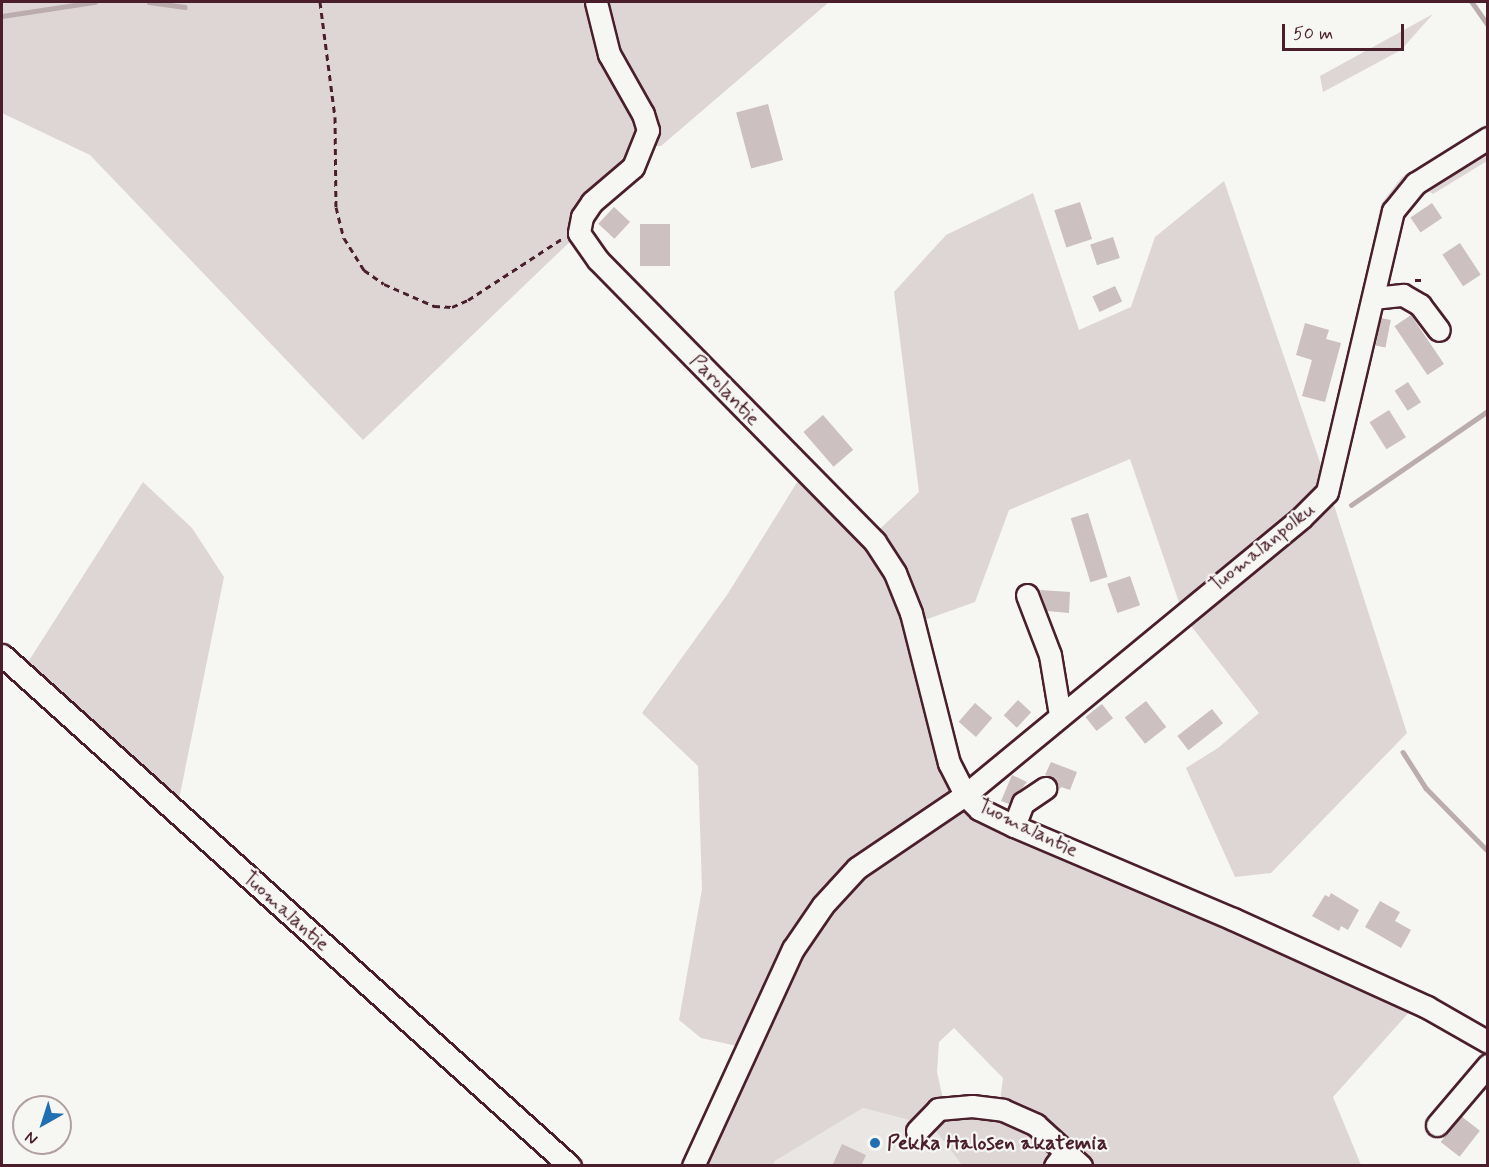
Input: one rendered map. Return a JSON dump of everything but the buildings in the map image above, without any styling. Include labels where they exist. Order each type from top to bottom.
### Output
[{"type":"street","points":[[579,233],[582,217],[592,202],[633,167],[648,130],[644,114],[609,54],[596,2]]},
{"type":"street","name":"Tuomalanpolku","points":[[964,795],[1302,517],[1327,492],[1393,211],[1416,183],[1488,138]]},
{"type":"street","name":"Parolantie","points":[[579,233],[598,260],[875,542],[895,573],[911,614],[949,763],[964,795]]},
{"type":"street","points":[[1373,297],[1403,295],[1420,305],[1439,330]]},
{"type":"street","points":[[1027,595],[1050,655],[1060,714]]},
{"type":"street","name":"Tuomalantie","points":[[2,656],[570,1166]]},
{"type":"street","points":[[1014,826],[1023,803],[1045,788]]},
{"type":"street","name":"Tuomalantie","points":[[693,1166],[793,949],[823,905],[857,868],[964,795],[979,809],[1014,826],[1233,919],[1426,1007],[1488,1042]]},
{"type":"street","points":[[1437,1125],[1488,1065]]},
{"type":"street","points":[[917,1131],[938,1109],[972,1106],[1003,1110],[1036,1125],[1061,1157],[1081,1166]]},
{"type":"path","points":[[320,2],[335,117],[337,216],[344,238],[364,270],[384,284],[424,302],[452,307],[468,300],[557,240],[579,233]]},
{"type":"shaded area","points":[[2,2],[829,2],[661,146],[643,146],[579,233],[363,440],[90,155],[2,113]]},
{"type":"shaded area","points":[[1433,14],[1401,50],[1323,92],[1320,76]]},
{"type":"shaded area","points":[[1487,126],[1487,161],[1433,194],[1425,189],[1400,211],[1325,477],[1407,733],[1271,873],[1235,877],[1186,768],[1218,748],[1259,713],[1184,617],[1130,459],[1009,510],[975,602],[908,626],[950,793],[1096,871],[1412,1009],[1333,1097],[1361,1165],[962,1165],[932,1126],[863,1108],[775,1161],[773,1165],[685,1165],[737,1046],[701,1038],[679,1020],[702,889],[698,766],[642,713],[727,595],[801,476],[865,543],[919,492],[894,292],[946,235],[1033,193],[1079,330],[1131,307],[1155,237],[1224,181],[1324,474],[1381,204],[1402,177]],"holes":[[[954,1028],[1003,1078],[998,1117],[946,1112],[937,1072],[939,1042]]]},
{"type":"shaded area","points":[[143,482],[192,528],[224,577],[177,809],[23,670]]},
{"type":"shaded area","name":"Pekka Halosen akatemia","points":[[863,1108],[932,1126],[962,1165],[773,1166],[775,1161]]},
{"type":"waterway","points":[[2,16],[95,2]]},
{"type":"waterway","points":[[149,2],[185,7]]},
{"type":"waterway","points":[[1472,2],[1488,25]]},
{"type":"waterway","points":[[1351,505],[1488,411]]},
{"type":"waterway","points":[[1403,752],[1426,788],[1488,851]]},
{"type":"place","name":"Pekka Halosen akatemia","points":[[875,1143]]}]
